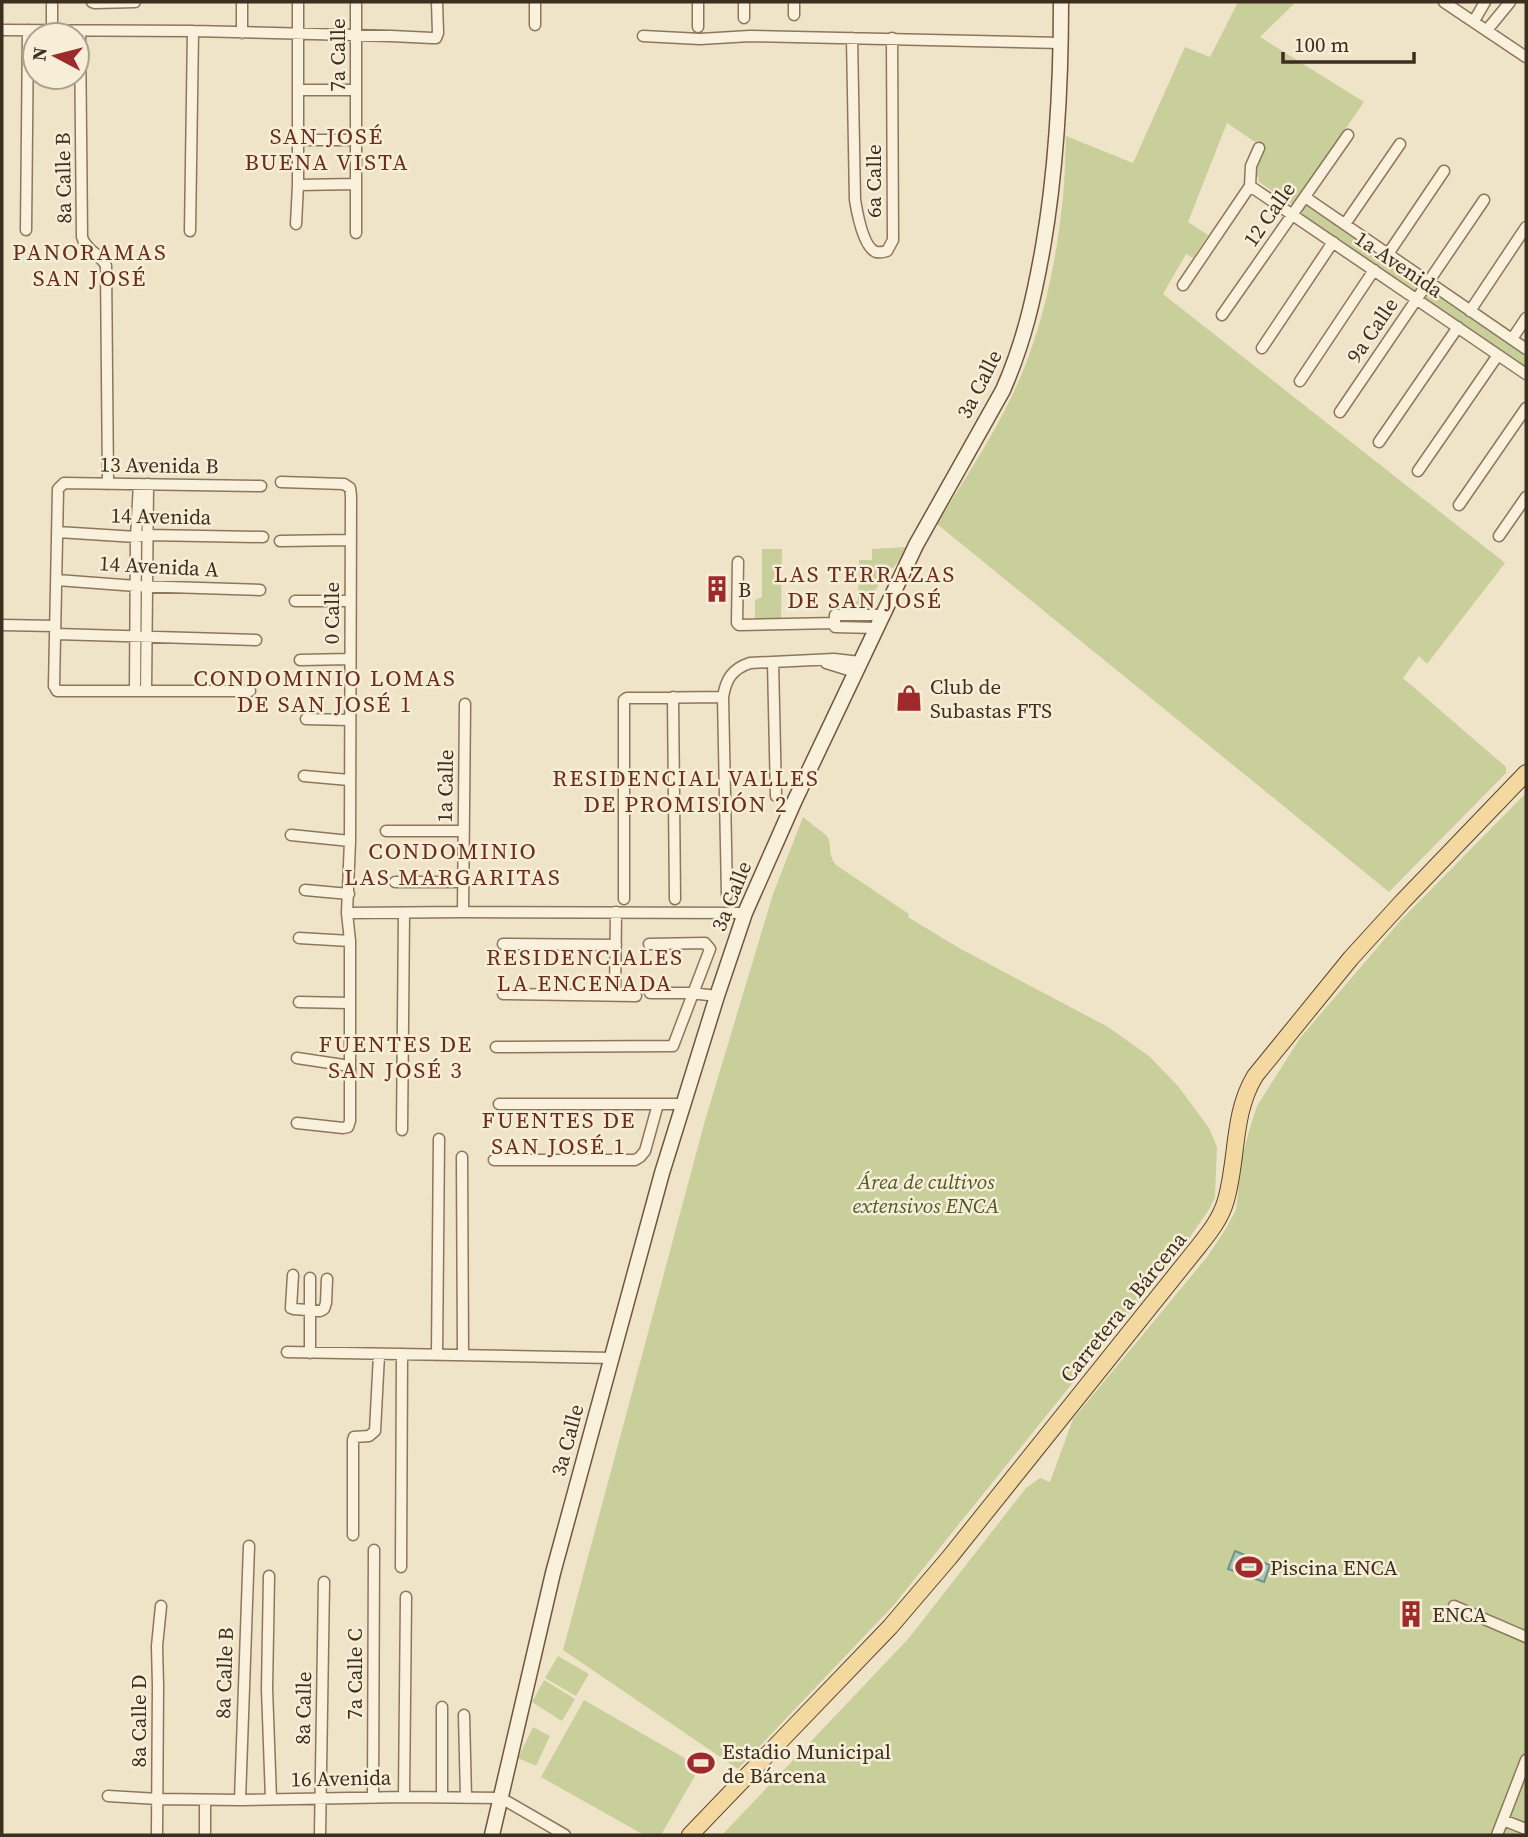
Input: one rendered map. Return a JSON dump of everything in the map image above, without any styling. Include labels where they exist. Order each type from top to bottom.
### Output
[{"type":"main road","name":"3a Calle","points":[[492,1835],[553,1573],[662,1173],[745,913],[794,800],[917,542],[1003,390],[1022,341],[1038,277],[1052,188],[1058,124],[1061,2]]},
{"type":"main road","name":"Carretera a Bárcena","points":[[690,1835],[890,1627],[949,1558],[1198,1247],[1217,1221],[1226,1201],[1239,1118],[1255,1076],[1351,958],[1526,773]]},
{"type":"street","points":[[52,2],[52,21]]},
{"type":"street","points":[[92,2],[134,2]]},
{"type":"street","points":[[242,2],[242,33]]},
{"type":"street","points":[[296,224],[298,2]]},
{"type":"street","name":"7a Calle","points":[[355,2],[356,233]]},
{"type":"street","points":[[91,31],[432,38],[438,33],[437,2]]},
{"type":"street","points":[[535,2],[535,25]]},
{"type":"street","points":[[698,2],[698,27]]},
{"type":"street","points":[[744,2],[744,18]]},
{"type":"street","points":[[794,2],[794,15]]},
{"type":"street","points":[[1444,2],[1526,57]]},
{"type":"street","points":[[1474,21],[1485,2]]},
{"type":"street","points":[[1487,30],[1510,2]]},
{"type":"street","points":[[2,30],[21,30]]},
{"type":"street","points":[[190,231],[193,31]]},
{"type":"street","points":[[643,36],[700,39],[750,36],[892,38],[1061,43]]},
{"type":"street","name":"6a Calle","points":[[852,38],[855,200],[858,220],[868,244],[879,253],[887,251],[893,240],[892,38]]},
{"type":"street","points":[[298,90],[356,90]]},
{"type":"street","points":[[26,230],[27,91]]},
{"type":"street","name":"8a Calle B","points":[[81,91],[82,237],[86,247],[103,260],[106,266],[108,484]]},
{"type":"street","name":"12 Calle","points":[[1222,315],[1348,135]]},
{"type":"street","points":[[297,140],[357,140]]},
{"type":"street","points":[[1345,224],[1400,144]]},
{"type":"street","points":[[1183,285],[1250,186],[1251,166],[1259,148]]},
{"type":"street","points":[[1388,254],[1444,171]]},
{"type":"street","points":[[298,185],[356,184]]},
{"type":"street","name":"1a Avenida","points":[[1250,186],[1526,374]]},
{"type":"street","name":"1a Avenida","points":[[1305,197],[1526,349]]},
{"type":"street","name":"9a Calle","points":[[1340,412],[1484,200]]},
{"type":"street","points":[[1469,311],[1526,227]]},
{"type":"street","points":[[1262,348],[1332,242]]},
{"type":"street","points":[[1300,381],[1374,270]]},
{"type":"street","points":[[1512,339],[1526,318]]},
{"type":"street","points":[[1379,442],[1458,327]]},
{"type":"street","points":[[1418,471],[1498,355]]},
{"type":"street","points":[[1460,505],[1526,408]]},
{"type":"street","name":"0 Calle","points":[[281,482],[344,484],[349,488],[351,496],[350,841],[347,913],[350,941],[350,1121],[348,1127],[343,1128],[297,1123]]},
{"type":"street","name":"13 Avenida B","points":[[58,533],[58,489],[64,483],[261,486]]},
{"type":"street","points":[[141,691],[143,484]]},
{"type":"street","points":[[1499,537],[1526,497]]},
{"type":"street","points":[[58,533],[54,686],[57,691],[250,691]]},
{"type":"street","name":"14 Avenida","points":[[58,533],[263,537]]},
{"type":"street","points":[[280,541],[350,540]]},
{"type":"street","points":[[738,562],[739,625],[879,622]]},
{"type":"street","name":"14 Avenida A","points":[[57,580],[260,590]]},
{"type":"street","points":[[295,601],[350,601]]},
{"type":"street","points":[[2,625],[141,637],[256,640]]},
{"type":"street","points":[[300,660],[350,659]]},
{"type":"street","points":[[727,895],[723,697],[725,684],[732,672],[750,663],[834,659],[857,667]]},
{"type":"street","points":[[773,662],[776,796]]},
{"type":"street","points":[[673,697],[675,899]]},
{"type":"street","points":[[624,899],[624,700],[723,697]]},
{"type":"street","name":"1a Calle","points":[[463,912],[466,704]]},
{"type":"street","points":[[306,719],[350,720]]},
{"type":"street","points":[[304,776],[349,780]]},
{"type":"street","points":[[386,831],[463,831]]},
{"type":"street","points":[[290,835],[350,841]]},
{"type":"street","points":[[395,882],[463,882]]},
{"type":"street","points":[[305,890],[349,894]]},
{"type":"street","points":[[615,995],[616,912]]},
{"type":"street","points":[[347,913],[745,913]]},
{"type":"street","points":[[402,1130],[404,913]]},
{"type":"street","points":[[299,938],[350,941]]},
{"type":"street","points":[[496,1047],[673,1046],[709,949],[705,943],[649,944]]},
{"type":"street","points":[[503,944],[616,945]]},
{"type":"street","points":[[650,993],[717,996]]},
{"type":"street","points":[[503,994],[636,996]]},
{"type":"street","points":[[299,1002],[349,1003]]},
{"type":"street","points":[[297,1058],[350,1066]]},
{"type":"street","points":[[499,1104],[683,1104]]},
{"type":"street","points":[[494,1160],[635,1160],[645,1151],[658,1104]]},
{"type":"street","points":[[437,1355],[439,1139]]},
{"type":"street","points":[[462,1157],[463,1354]]},
{"type":"street","points":[[293,1275],[291,1308],[320,1311],[324,1309],[327,1279]]},
{"type":"street","points":[[310,1278],[310,1353]]},
{"type":"street","points":[[287,1352],[612,1358]]},
{"type":"street","points":[[401,1567],[402,1354]]},
{"type":"street","points":[[353,1535],[353,1440],[354,1437],[369,1436],[375,1431],[379,1355]]},
{"type":"street","name":"8a Calle B","points":[[240,1800],[248,1546]]},
{"type":"street","name":"7a Calle C","points":[[373,1798],[374,1550]]},
{"type":"street","points":[[269,1576],[267,1689],[271,1799]]},
{"type":"street","name":"8a Calle","points":[[320,1835],[324,1582]]},
{"type":"street","points":[[404,1797],[406,1597]]},
{"type":"street","name":"8a Calle D","points":[[157,1835],[157,1646],[161,1606]]},
{"type":"street","points":[[1454,1606],[1526,1637]]},
{"type":"street","points":[[442,1707],[442,1797]]},
{"type":"street","points":[[464,1715],[466,1798]]},
{"type":"street","points":[[1497,1835],[1520,1792],[1526,1759]]},
{"type":"street","name":"16 Avenida","points":[[108,1796],[205,1800],[501,1798]]},
{"type":"street","points":[[501,1798],[565,1835]]},
{"type":"street","points":[[205,1800],[205,1835]]},
{"type":"street","points":[[1503,1820],[1526,1829]]},
{"type":"green space","points":[[1238,2],[1296,2],[1260,37],[1364,102],[1293,205],[1259,182],[1257,174],[1251,169],[1264,148],[1227,123],[1188,222],[1208,235],[1193,258],[1186,254],[1163,294],[1505,563],[1427,664],[1419,656],[1403,678],[1506,767],[1506,773],[1389,892],[937,524],[994,430],[1030,351],[1043,310],[1056,248],[1064,189],[1066,136],[1133,163],[1185,47],[1210,57]]},
{"type":"green space","points":[[1305,197],[1526,349],[1526,374],[1292,215]]},
{"type":"green space","points":[[906,547],[893,568],[885,568],[880,583],[867,604],[874,606],[870,610],[840,611],[840,608],[853,608],[853,602],[858,601],[859,560],[872,560],[872,549]]},
{"type":"green space","points":[[762,549],[782,549],[781,619],[755,619],[755,600],[762,597]]},
{"type":"green space","points":[[1526,793],[1526,1835],[722,1835],[909,1638],[1026,1488],[1040,1478],[1050,1482],[1073,1419],[1207,1257],[1225,1230],[1236,1210],[1242,1158],[1257,1106],[1300,1038],[1401,920]]},
{"type":"green space","name":"Área de cultivos extensivos ENCA","points":[[803,817],[827,836],[831,856],[836,865],[909,914],[908,917],[959,948],[1108,1027],[1149,1056],[1178,1086],[1209,1128],[1217,1147],[1215,1197],[1190,1237],[893,1606],[738,1769],[563,1650],[704,1124],[773,894]]},
{"type":"green space","points":[[558,1656],[589,1674],[576,1696],[545,1678]]},
{"type":"green space","points":[[544,1680],[575,1699],[562,1721],[532,1702]]},
{"type":"green space","points":[[584,1700],[700,1767],[661,1835],[644,1835],[541,1777]]},
{"type":"green space","points":[[533,1727],[550,1736],[536,1766],[518,1758]]},
{"type":"water","name":"Piscina ENCA","points":[[1235,1551],[1270,1565],[1264,1582],[1228,1569]]},
{"type":"place","name":"B","points":[[717,589]]},
{"type":"place","name":"Club de Subastas FTS","points":[[909,698]]},
{"type":"place","name":"Piscina ENCA","points":[[1249,1567]]},
{"type":"place","name":"ENCA","points":[[1411,1614]]},
{"type":"place","name":"Estadio Municipal de Bárcena","points":[[701,1763]]},
{"type":"district","name":"SAN JOSÉ BUENA VISTA","points":[[327,149]]},
{"type":"district","name":"PANORAMAS SAN JOSÉ","points":[[90,265]]},
{"type":"district","name":"LAS TERRAZAS DE SAN JOSÉ","points":[[865,587]]},
{"type":"district","name":"CONDOMINIO LOMAS DE SAN JOSÉ 1","points":[[325,691]]},
{"type":"district","name":"RESIDENCIAL VALLES DE PROMISIÓN 2","points":[[686,791]]},
{"type":"district","name":"CONDOMINIO LAS MARGARITAS","points":[[453,864]]},
{"type":"district","name":"RESIDENCIALES LA ENCENADA","points":[[585,970]]},
{"type":"district","name":"FUENTES DE SAN JOSÉ 3","points":[[396,1057]]},
{"type":"district","name":"FUENTES DE SAN JOSÉ 1","points":[[559,1133]]}]
